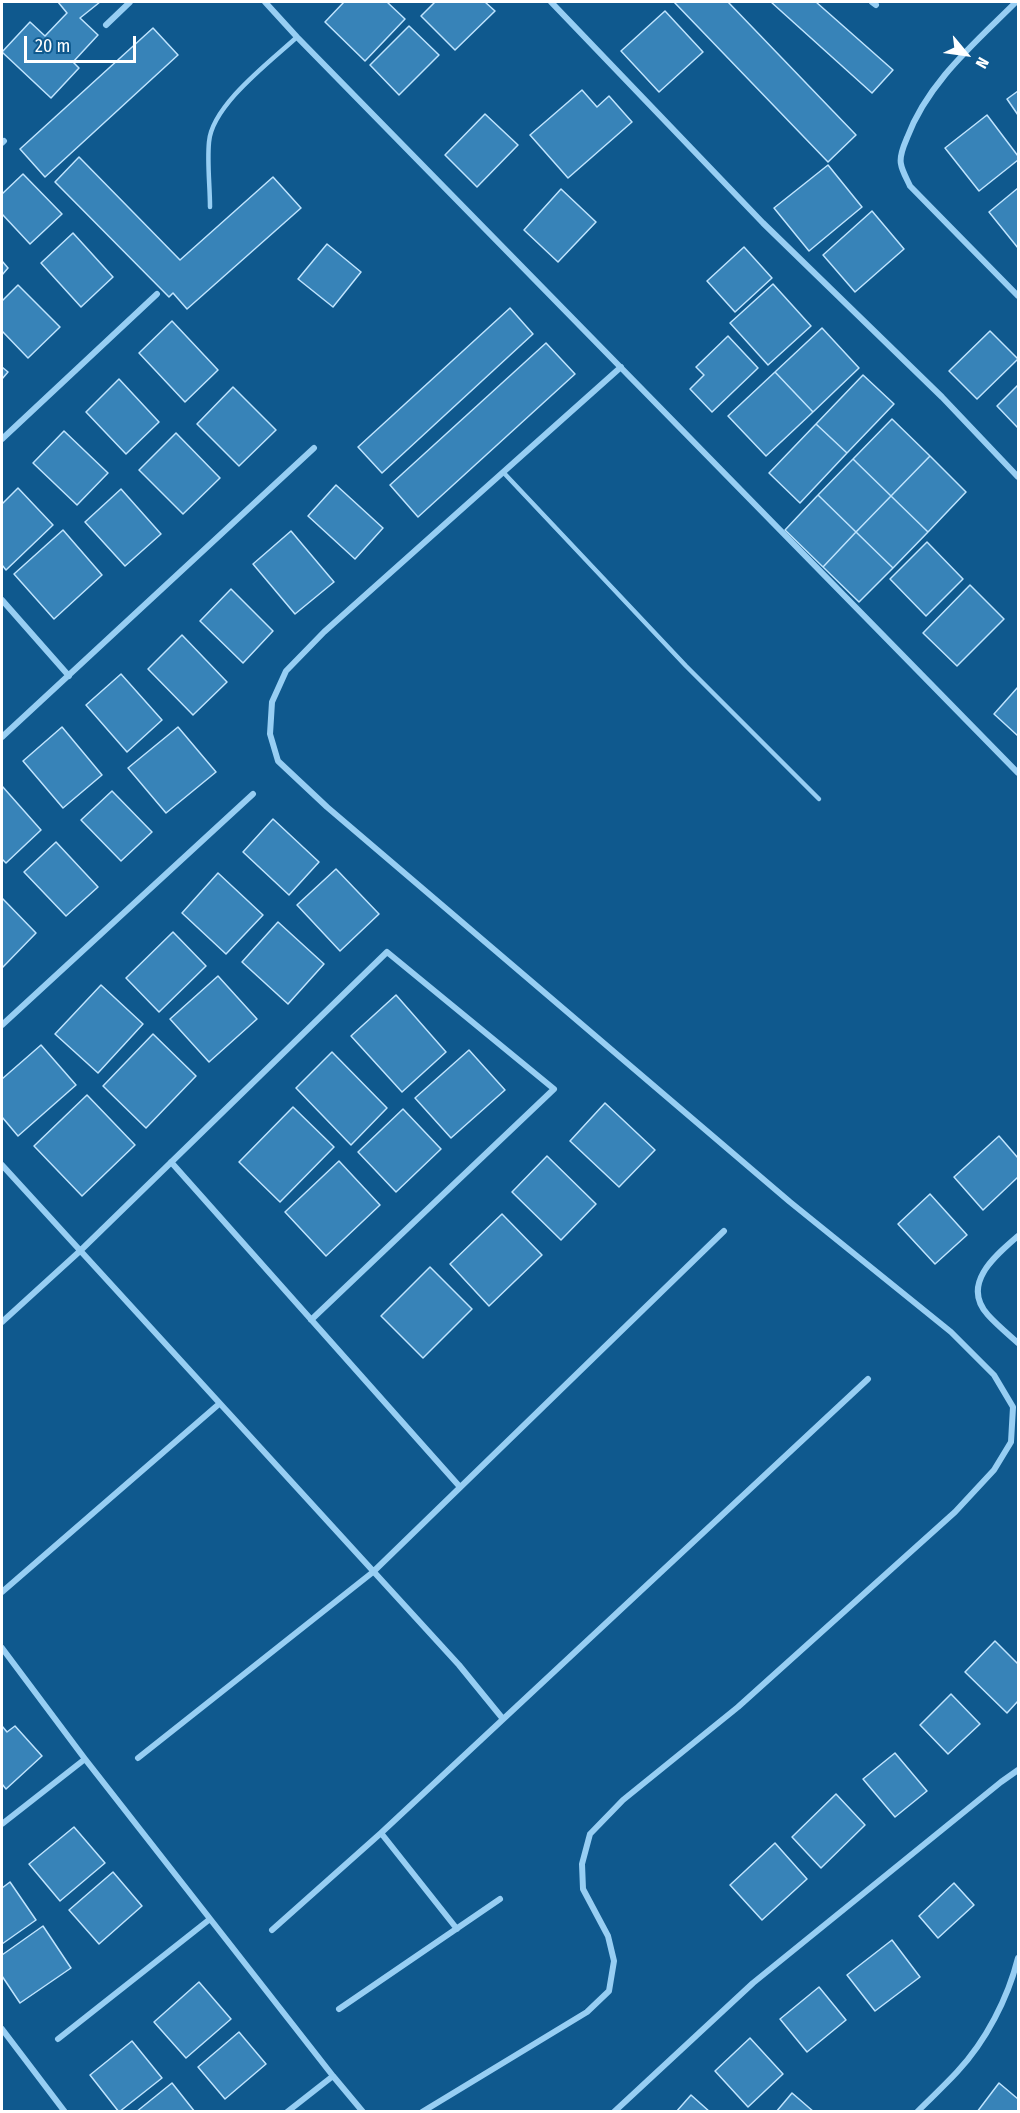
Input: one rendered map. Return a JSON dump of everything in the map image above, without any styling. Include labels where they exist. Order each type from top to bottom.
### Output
[{"type":"street","points":[[106,25],[130,2]]},
{"type":"street","points":[[265,2],[1018,773]]},
{"type":"street","points":[[551,2],[763,223],[942,397],[1018,477]]},
{"type":"street","points":[[1016,2],[972,44],[936,85],[914,118],[902,150],[900,163],[910,186],[1018,296]]},
{"type":"street","points":[[2,439],[157,294]]},
{"type":"street","points":[[422,2112],[587,2012],[609,1990],[614,1961],[608,1936],[583,1889],[582,1864],[590,1834],[623,1800],[738,1707],[956,1512],[994,1470],[1011,1442],[1013,1407],[994,1375],[951,1332],[781,1194],[327,807],[278,761],[270,734],[272,702],[286,671],[324,632],[621,367]]},
{"type":"street","points":[[2,737],[314,448]]},
{"type":"street","points":[[2,600],[69,676]]},
{"type":"street","points":[[2,1025],[253,794]]},
{"type":"street","points":[[2,1322],[80,1251],[387,952],[554,1089],[311,1320]]},
{"type":"street","points":[[171,1162],[460,1487]]},
{"type":"street","points":[[2,1166],[459,1665],[503,1719]]},
{"type":"street","points":[[138,1758],[373,1572],[724,1232]]},
{"type":"street","points":[[1018,1236],[991,1259],[978,1287],[978,1300],[987,1314],[1018,1343]]},
{"type":"street","points":[[272,1930],[381,1833],[868,1379]]},
{"type":"street","points":[[2,1592],[219,1404]]},
{"type":"street","points":[[2,1648],[85,1759],[363,2112]]},
{"type":"street","points":[[2,1824],[85,1759]]},
{"type":"street","points":[[614,2112],[753,1983],[1018,1770]]},
{"type":"street","points":[[381,1833],[457,1929]]},
{"type":"street","points":[[339,2009],[500,1899]]},
{"type":"street","points":[[58,2039],[210,1919]]},
{"type":"street","points":[[917,2112],[958,2071],[984,2036],[1016,1979],[1018,1958]]},
{"type":"street","points":[[2,2028],[65,2112]]},
{"type":"street","points":[[287,2112],[333,2076]]},
{"type":"lane","points":[[210,207],[208,140],[221,111],[238,91],[297,37]]},
{"type":"lane","points":[[503,472],[686,666],[819,799]]},
{"type":"building","points":[[58,2],[100,2],[80,18],[98,35],[73,62],[79,68],[51,98],[2,52],[30,22],[45,36],[67,13]]},
{"type":"building","points":[[344,2],[387,2],[405,19],[365,61],[325,22]]},
{"type":"building","points":[[435,2],[485,2],[495,11],[455,50],[421,16]]},
{"type":"building","points":[[674,2],[728,2],[856,135],[828,162]]},
{"type":"building","points":[[771,2],[816,2],[893,70],[872,93]]},
{"type":"building","points":[[665,11],[703,52],[659,92],[621,51]]},
{"type":"building","points":[[409,26],[439,55],[399,95],[370,65]]},
{"type":"building","points":[[153,28],[178,55],[45,177],[20,149]]},
{"type":"building","points":[[582,90],[597,107],[609,96],[632,122],[568,178],[530,135]]},
{"type":"building","points":[[1018,91],[1018,115],[1007,99]]},
{"type":"building","points":[[485,114],[518,145],[477,187],[445,155]]},
{"type":"building","points":[[987,115],[1018,156],[1018,160],[979,191],[945,148]]},
{"type":"building","points":[[79,157],[180,260],[273,177],[301,208],[187,309],[173,293],[169,297],[55,182]]},
{"type":"building","points":[[828,165],[862,207],[809,251],[774,208]]},
{"type":"building","points":[[23,174],[62,214],[30,244],[2,214],[2,194]]},
{"type":"building","points":[[1018,188],[1018,248],[989,212]]},
{"type":"building","points":[[561,189],[596,222],[558,262],[524,230]]},
{"type":"building","points":[[872,211],[904,249],[855,292],[823,255]]},
{"type":"building","points":[[73,233],[113,277],[81,307],[41,263]]},
{"type":"building","points":[[327,244],[361,272],[333,307],[298,279]]},
{"type":"building","points":[[744,247],[772,278],[735,312],[707,281]]},
{"type":"building","points":[[2,261],[8,268],[2,275]]},
{"type":"building","points":[[773,284],[811,326],[768,365],[730,323]]},
{"type":"building","points":[[18,285],[60,327],[28,358],[2,331],[2,301]]},
{"type":"building","points":[[510,308],[533,334],[382,473],[358,447]]},
{"type":"building","points":[[172,321],[218,370],[185,402],[139,353]]},
{"type":"building","points":[[822,328],[859,368],[813,412],[775,372]]},
{"type":"building","points":[[990,331],[1018,359],[977,399],[949,371]]},
{"type":"building","points":[[728,336],[758,368],[712,412],[690,389],[704,375],[696,367]]},
{"type":"building","points":[[546,343],[575,374],[418,517],[390,485]]},
{"type":"building","points":[[2,367],[8,372],[2,379]]},
{"type":"building","points":[[775,372],[813,412],[766,456],[728,416]]},
{"type":"building","points":[[863,375],[894,404],[847,453],[816,424]]},
{"type":"building","points":[[119,379],[159,422],[126,454],[86,412]]},
{"type":"building","points":[[1018,385],[1018,428],[997,406]]},
{"type":"building","points":[[233,387],[276,430],[239,466],[197,424]]},
{"type":"building","points":[[892,419],[930,456],[891,496],[853,459]]},
{"type":"building","points":[[816,424],[847,453],[800,503],[769,473]]},
{"type":"building","points":[[64,431],[108,473],[77,505],[33,463]]},
{"type":"building","points":[[176,433],[220,478],[183,514],[139,470]]},
{"type":"building","points":[[930,456],[966,492],[928,532],[891,496]]},
{"type":"building","points":[[853,459],[891,496],[856,532],[818,495]]},
{"type":"building","points":[[336,485],[383,528],[355,559],[308,516]]},
{"type":"building","points":[[18,488],[53,525],[6,570],[2,565],[2,504]]},
{"type":"building","points":[[121,489],[161,534],[125,566],[85,522]]},
{"type":"building","points":[[818,495],[856,532],[823,567],[785,530]]},
{"type":"building","points":[[891,496],[928,532],[893,568],[856,532]]},
{"type":"building","points":[[63,530],[102,575],[54,619],[14,574]]},
{"type":"building","points":[[291,531],[334,582],[295,614],[253,564]]},
{"type":"building","points":[[856,532],[893,568],[859,602],[823,567]]},
{"type":"building","points":[[927,542],[963,579],[926,616],[890,579]]},
{"type":"building","points":[[970,585],[1004,619],[957,666],[923,633]]},
{"type":"building","points":[[231,589],[273,631],[243,663],[200,621]]},
{"type":"building","points":[[182,635],[227,682],[193,715],[148,669]]},
{"type":"building","points":[[121,674],[162,720],[127,752],[86,705]]},
{"type":"building","points":[[1018,687],[1018,736],[994,714]]},
{"type":"building","points":[[62,727],[102,775],[63,808],[23,761]]},
{"type":"building","points":[[178,727],[216,772],[166,813],[128,768]]},
{"type":"building","points":[[2,786],[41,830],[6,863],[2,859]]},
{"type":"building","points":[[112,791],[152,832],[121,861],[81,820]]},
{"type":"building","points":[[273,819],[319,862],[289,895],[243,852]]},
{"type":"building","points":[[56,842],[98,887],[66,916],[24,872]]},
{"type":"building","points":[[336,869],[379,914],[340,951],[297,905]]},
{"type":"building","points":[[218,873],[263,915],[226,954],[182,913]]},
{"type":"building","points":[[2,898],[36,933],[2,968]]},
{"type":"building","points":[[278,922],[324,964],[288,1004],[242,962]]},
{"type":"building","points":[[173,932],[206,966],[159,1012],[126,978]]},
{"type":"building","points":[[218,976],[257,1019],[209,1062],[170,1019]]},
{"type":"building","points":[[101,985],[143,1024],[98,1073],[55,1034]]},
{"type":"building","points":[[396,995],[446,1052],[402,1092],[351,1036]]},
{"type":"building","points":[[153,1034],[196,1076],[146,1128],[103,1086]]},
{"type":"building","points":[[41,1045],[76,1085],[18,1136],[2,1117],[2,1079]]},
{"type":"building","points":[[469,1050],[505,1090],[451,1138],[415,1098]]},
{"type":"building","points":[[332,1052],[387,1108],[351,1145],[296,1088]]},
{"type":"building","points":[[87,1095],[135,1145],[82,1196],[34,1146]]},
{"type":"building","points":[[605,1103],[655,1150],[619,1187],[570,1141]]},
{"type":"building","points":[[293,1107],[334,1147],[280,1202],[239,1162]]},
{"type":"building","points":[[403,1109],[441,1149],[396,1192],[358,1152]]},
{"type":"building","points":[[999,1136],[1018,1158],[1018,1177],[983,1210],[954,1177]]},
{"type":"building","points":[[547,1156],[596,1204],[561,1240],[512,1192]]},
{"type":"building","points":[[339,1161],[380,1205],[326,1256],[285,1212]]},
{"type":"building","points":[[930,1194],[967,1235],[935,1264],[898,1224]]},
{"type":"building","points":[[502,1214],[542,1255],[489,1306],[450,1264]]},
{"type":"building","points":[[430,1267],[472,1309],[423,1358],[381,1316]]},
{"type":"building","points":[[995,1641],[1018,1664],[1018,1701],[1007,1713],[965,1672]]},
{"type":"building","points":[[951,1694],[980,1724],[948,1754],[920,1725]]},
{"type":"building","points":[[2,1726],[7,1732],[15,1726],[42,1756],[6,1789],[2,1784]]},
{"type":"building","points":[[895,1753],[927,1791],[895,1817],[863,1779]]},
{"type":"building","points":[[836,1794],[865,1825],[821,1868],[792,1837]]},
{"type":"building","points":[[74,1827],[105,1863],[60,1901],[29,1864]]},
{"type":"building","points":[[775,1843],[807,1879],[762,1920],[730,1885]]},
{"type":"building","points":[[113,1872],[142,1906],[99,1944],[69,1910]]},
{"type":"building","points":[[10,1882],[36,1920],[2,1944],[2,1888]]},
{"type":"building","points":[[954,1883],[974,1905],[938,1938],[919,1916]]},
{"type":"building","points":[[43,1926],[71,1968],[20,2003],[2,1976],[2,1955]]},
{"type":"building","points":[[892,1940],[920,1977],[875,2011],[847,1975]]},
{"type":"building","points":[[199,1982],[231,2019],[186,2058],[154,2022]]},
{"type":"building","points":[[819,1987],[846,2020],[807,2052],[780,2019]]},
{"type":"building","points":[[239,2032],[266,2064],[225,2099],[198,2067]]},
{"type":"building","points":[[750,2038],[783,2074],[748,2107],[715,2071]]},
{"type":"building","points":[[132,2041],[162,2078],[119,2112],[90,2075]]},
{"type":"building","points":[[172,2083],[195,2112],[136,2112]]},
{"type":"building","points":[[999,2083],[1018,2099],[1018,2112],[977,2112]]},
{"type":"building","points":[[792,2093],[814,2112],[776,2112]]},
{"type":"building","points":[[691,2095],[710,2112],[676,2112]]}]
